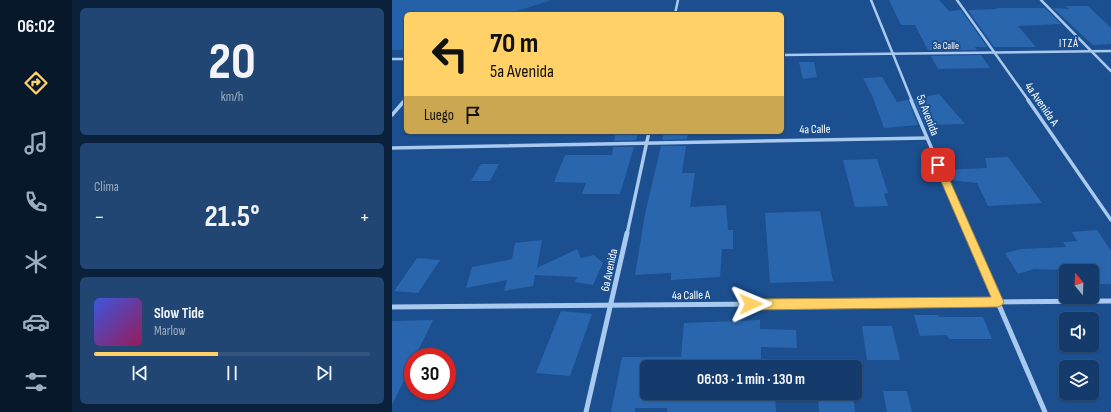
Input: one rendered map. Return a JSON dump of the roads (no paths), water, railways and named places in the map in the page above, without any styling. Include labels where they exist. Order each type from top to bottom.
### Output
[{"type":"street","points":[[675,12],[678,0]]},
{"type":"street","name":"5a Avenida","points":[[871,0],[894,53],[926,138],[1045,412]]},
{"type":"street","name":"4a Avenida A","points":[[957,0],[995,52],[1111,220]]},
{"type":"street","points":[[1041,0],[1111,71]]},
{"type":"street","name":"3a Calle","points":[[784,55],[1111,51]]},
{"type":"street","points":[[392,60],[404,59]]},
{"type":"street","points":[[392,115],[404,101]]},
{"type":"street","name":"6a Avenida","points":[[586,412],[648,134]]},
{"type":"street","name":"4a Calle","points":[[392,148],[646,142],[926,138]]},
{"type":"street","name":"4a Calle A","points":[[392,307],[1111,302]]},
{"type":"district","name":"ITZÁ","points":[[1069,43]]}]
